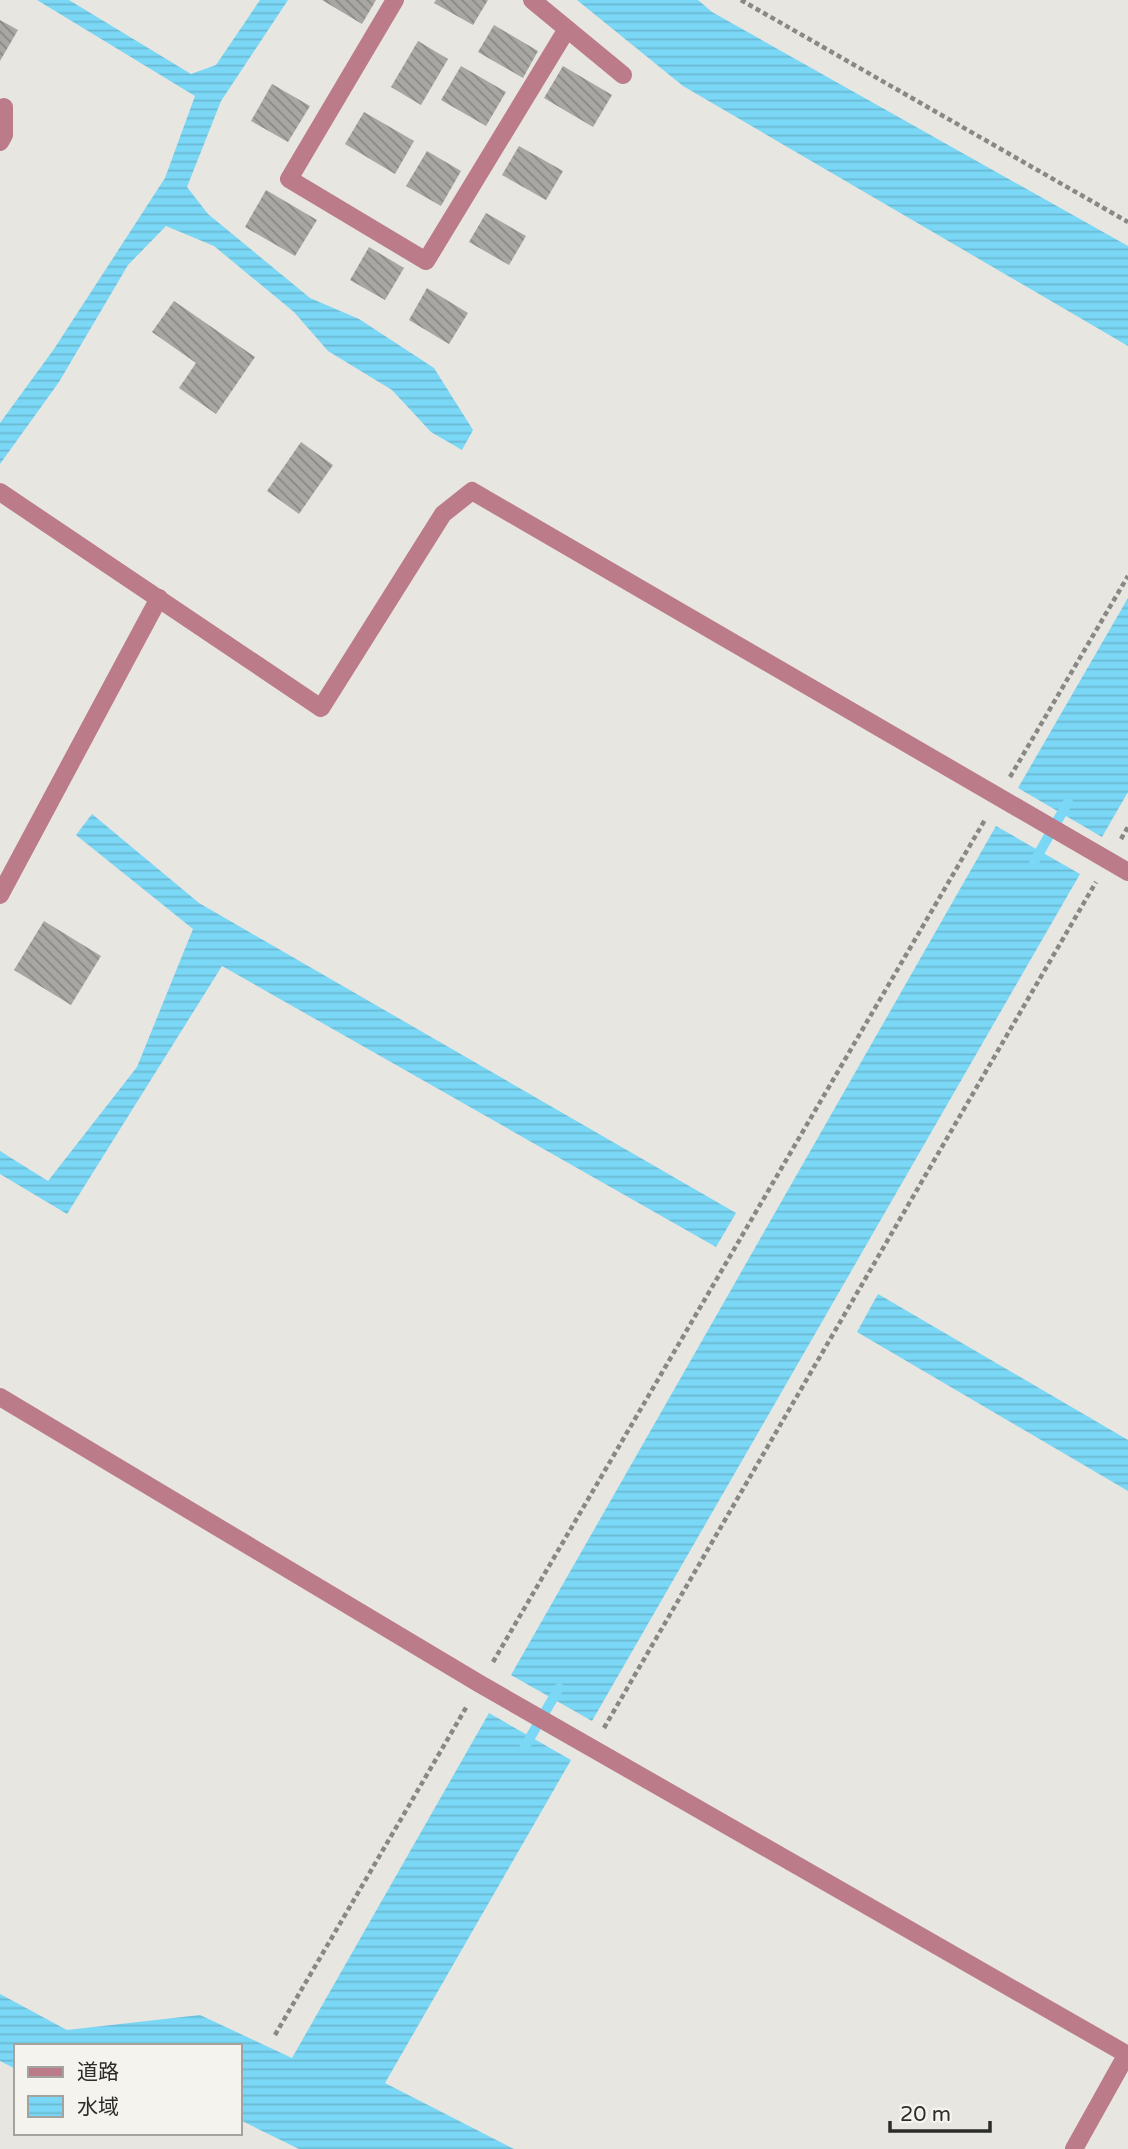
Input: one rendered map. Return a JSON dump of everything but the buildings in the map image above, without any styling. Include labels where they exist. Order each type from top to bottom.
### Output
[{"type":"street","points":[[396,0],[289,179],[426,261],[567,29]]},
{"type":"street","points":[[532,0],[623,75]]},
{"type":"street","points":[[0,142],[4,135],[4,107]]},
{"type":"street","points":[[0,492],[321,708],[443,513],[472,491],[1128,872]]},
{"type":"street","points":[[0,895],[159,598]]},
{"type":"street","points":[[0,1397],[480,1684],[1128,2054],[1074,2149]]},
{"type":"path","points":[[741,0],[1128,222]]},
{"type":"path","points":[[275,2035],[1128,576]]},
{"type":"path","points":[[593,1748],[1128,827]]},
{"type":"water","points":[[37,0],[69,0],[191,74],[216,65],[260,0],[288,0],[221,101],[187,187],[208,214],[310,298],[359,319],[434,368],[473,430],[462,450],[431,432],[392,390],[328,351],[294,312],[214,246],[166,226],[128,265],[59,382],[0,464],[0,423],[54,349],[165,178],[195,96]]},
{"type":"water","points":[[577,0],[698,0],[712,12],[1128,246],[1128,346],[683,86]]},
{"type":"water","points":[[1128,598],[1128,792],[1102,837],[1018,788]]},
{"type":"water","points":[[92,814],[199,903],[736,1213],[716,1247],[222,966],[67,1214],[0,1174],[0,1151],[48,1181],[137,1067],[193,929],[76,835]]},
{"type":"water","points":[[996,826],[1080,874],[592,1721],[511,1675]]},
{"type":"water","points":[[878,1294],[1128,1440],[1128,1491],[857,1332]]},
{"type":"water","points":[[489,1713],[571,1760],[385,2083],[514,2149],[299,2149],[242,2121],[242,2044],[14,2044],[14,2068],[0,2061],[0,1994],[67,2030],[200,2015],[292,2058]]},
{"type":"waterway","points":[[1034,862],[1068,802]]},
{"type":"waterway","points":[[524,1748],[559,1688]]}]
